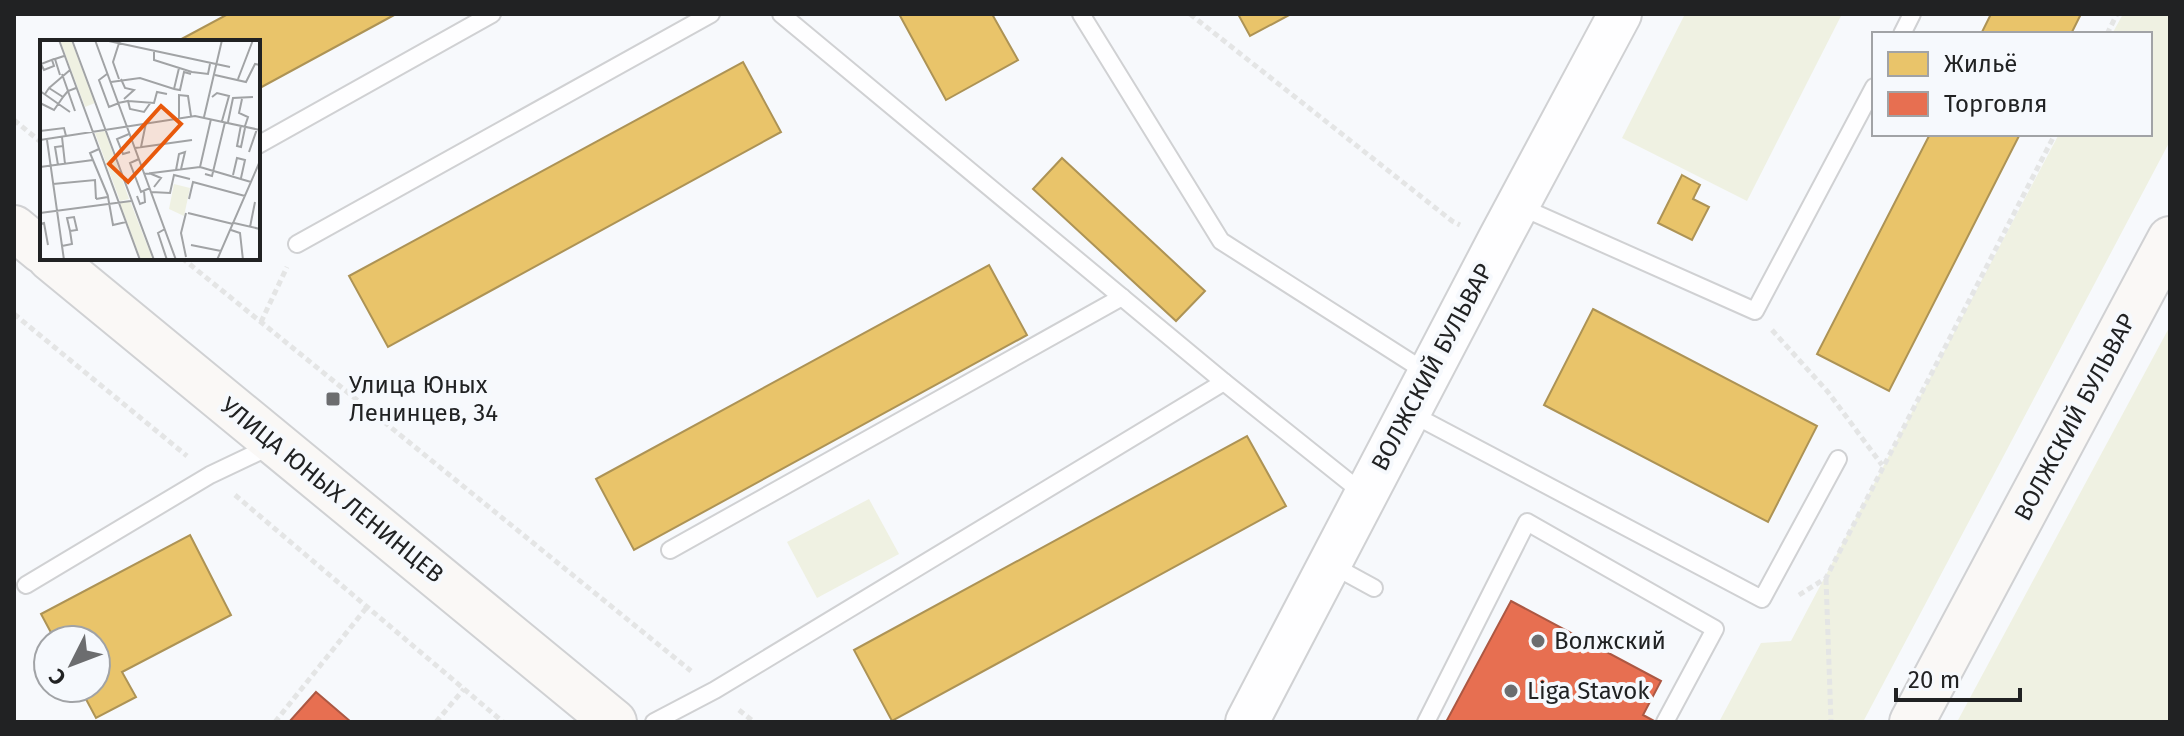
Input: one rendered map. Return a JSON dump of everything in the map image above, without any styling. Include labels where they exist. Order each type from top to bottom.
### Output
[{"type":"main road","points":[[14,228],[40,249]]},
{"type":"main road","name":"ВОЛЖСКИЙ БУЛЬВАР","points":[[1912,722],[2170,239]]},
{"type":"main road","name":"УЛИЦА ЮНЫХ ЛЕНИНЦЕВ","points":[[52,260],[614,722]]},
{"type":"street","name":"ВОЛЖСКИЙ БУЛЬВАР","points":[[1247,722],[1620,14]]},
{"type":"lane","points":[[260,144],[492,14]]},
{"type":"lane","points":[[297,244],[711,14]]},
{"type":"lane","points":[[781,14],[1224,382],[1366,495]]},
{"type":"lane","points":[[1081,14],[1221,241],[1429,374]]},
{"type":"lane","points":[[1903,32],[1912,14]]},
{"type":"lane","points":[[1517,206],[1755,311],[1872,91]]},
{"type":"lane","points":[[670,550],[1122,297]]},
{"type":"lane","points":[[654,722],[715,690],[1224,382]]},
{"type":"lane","points":[[1409,413],[1762,599],[1838,459]]},
{"type":"lane","points":[[26,585],[210,475],[276,444]]},
{"type":"lane","points":[[1426,722],[1527,522],[1715,629],[1665,722]]},
{"type":"lane","points":[[1330,563],[1374,588]]},
{"type":"path","points":[[1190,14],[1452,221]]},
{"type":"path","points":[[2108,32],[2117,14]]},
{"type":"path","points":[[14,120],[40,141]]},
{"type":"path","points":[[1755,311],[1828,392],[1882,465],[2054,136]]},
{"type":"path","points":[[261,322],[297,244]]},
{"type":"path","points":[[184,260],[754,722]]},
{"type":"path","points":[[14,314],[503,722]]},
{"type":"path","points":[[1826,578],[1831,722]]},
{"type":"path","points":[[275,722],[367,607]]},
{"type":"path","points":[[436,722],[464,689]]},
{"type":"shaded area","points":[[1685,14],[1842,14],[1747,201],[1622,138]]},
{"type":"shaded area","points":[[2123,14],[2170,14],[2170,141],[1863,722],[1719,722],[1761,643],[1791,641],[2058,136],[2152,136],[2152,32],[2113,32]]},
{"type":"shaded area","points":[[2170,326],[2170,722],[1957,722]]},
{"type":"shaded area","points":[[869,499],[899,554],[817,598],[787,542]]},
{"type":"building: Жильё","points":[[228,14],[396,14],[260,88],[260,40],[180,40]]},
{"type":"building: Жильё","points":[[899,14],[992,14],[1018,60],[946,100]]},
{"type":"building: Жильё","points":[[1238,14],[1291,14],[1250,36]]},
{"type":"building: Жильё","points":[[1991,14],[2081,14],[2072,32],[1982,32]]},
{"type":"building: Жильё","points":[[743,62],[781,132],[388,347],[349,276]]},
{"type":"building: Жильё","points":[[1929,136],[2019,136],[1889,391],[1817,354]]},
{"type":"building: Жильё","points":[[1062,158],[1205,291],[1176,321],[1033,189]]},
{"type":"building: Жильё","points":[[1682,175],[1700,185],[1693,199],[1709,207],[1692,240],[1658,223]]},
{"type":"building: Жильё","points":[[989,265],[1027,335],[634,550],[596,479]]},
{"type":"building: Жильё","points":[[1593,309],[1817,426],[1768,522],[1544,405]]},
{"type":"building: Жильё","points":[[1247,436],[1286,506],[892,721],[854,650]]},
{"type":"building: Жильё","points":[[190,535],[231,615],[122,672],[136,697],[96,718],[89,704],[112,704],[112,624],[46,624],[41,614]]},
{"type":"building: Торговля","name":"Волжский","points":[[1511,601],[1661,681],[1643,715],[1656,722],[1446,722]]},
{"type":"building: Торговля","points":[[316,692],[351,722],[289,722]]},
{"type":"place","name":"Улица Юных Ленинцев, 34","points":[[333,399]]},
{"type":"place","name":"Волжский","points":[[1538,641]]},
{"type":"place","name":"Liga Stavok","points":[[1511,691]]}]
